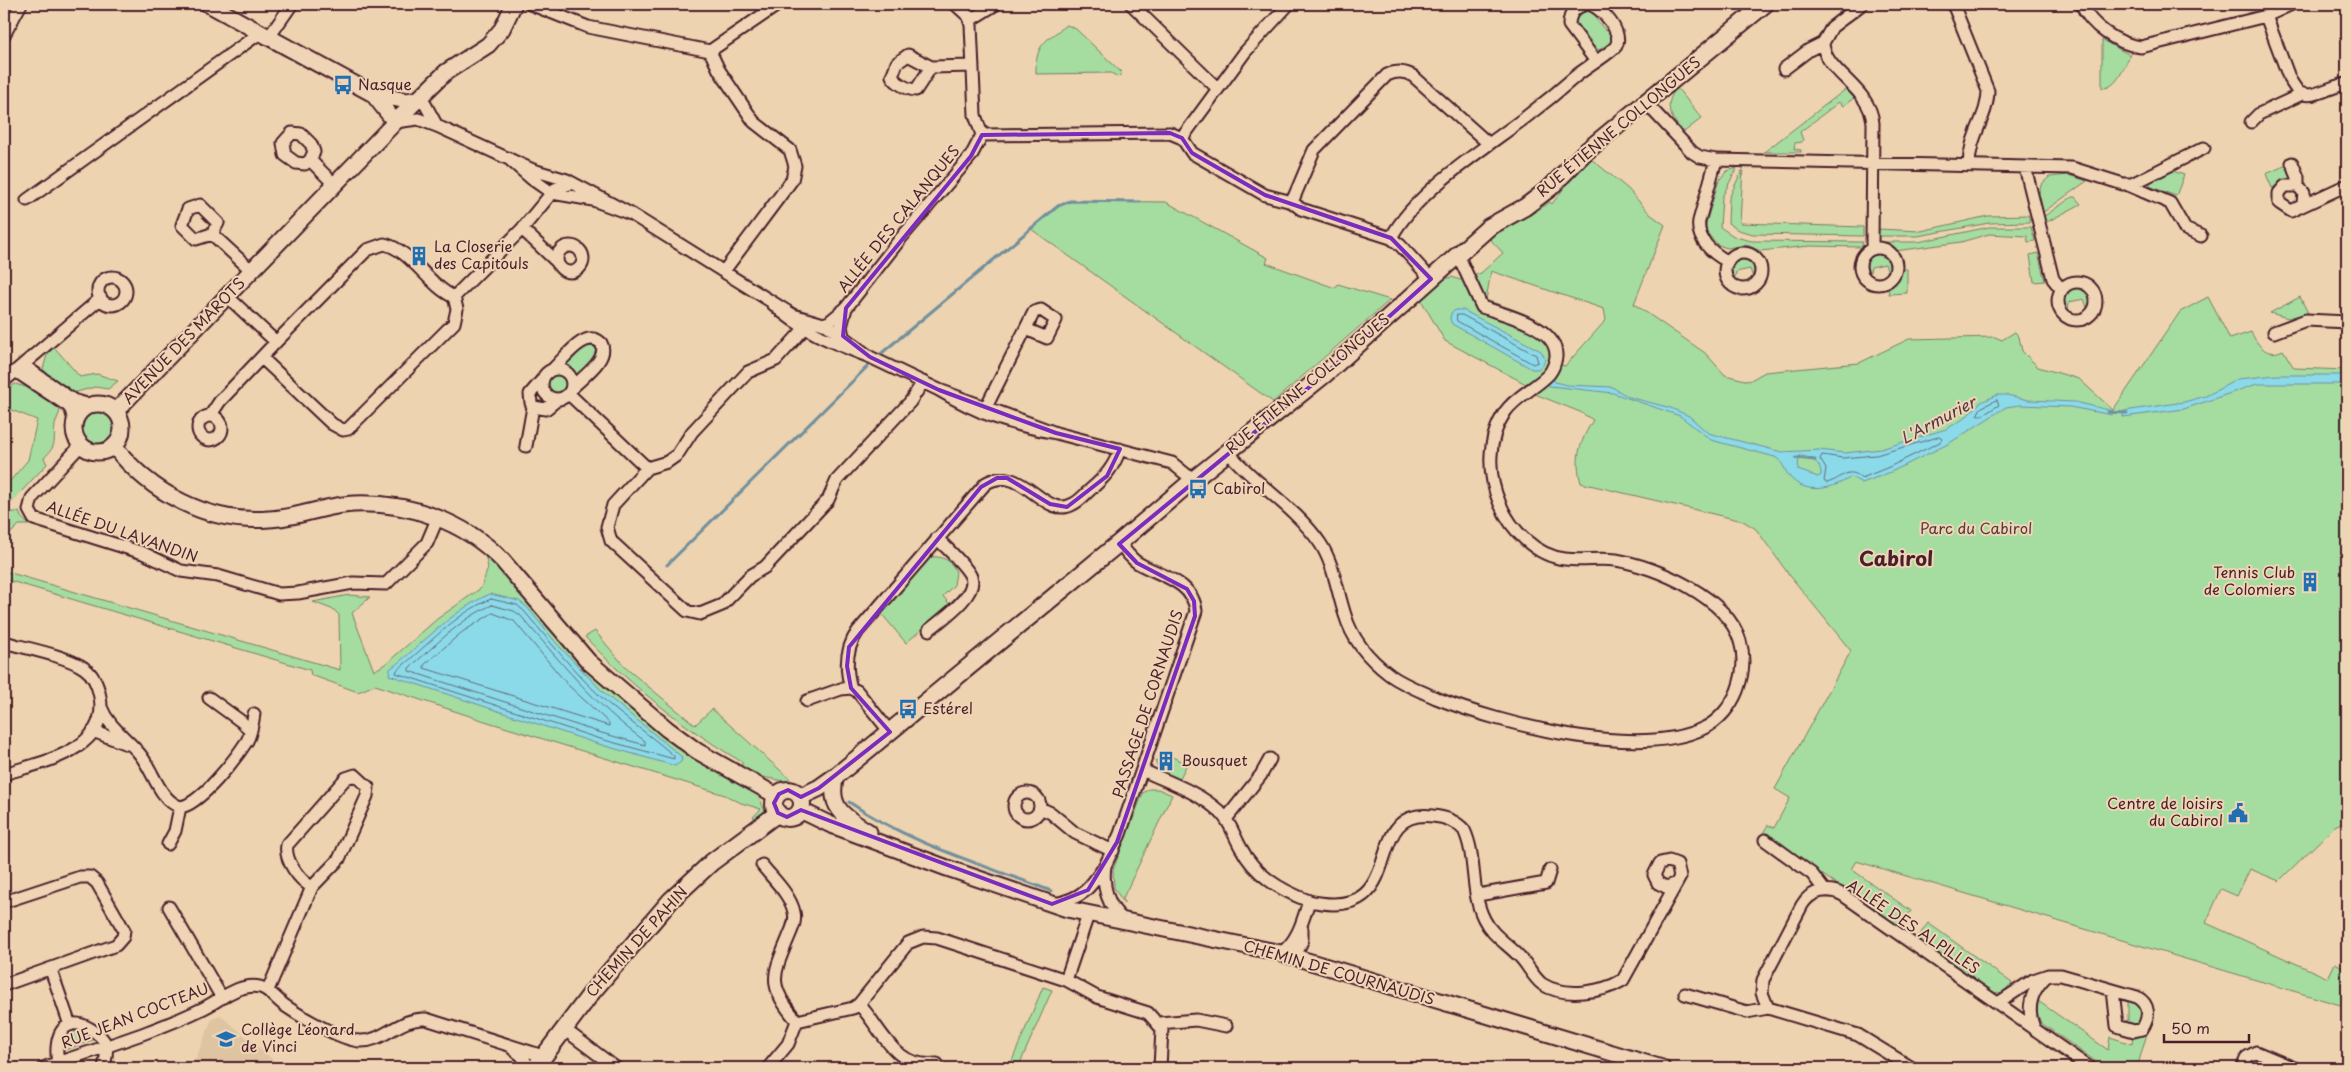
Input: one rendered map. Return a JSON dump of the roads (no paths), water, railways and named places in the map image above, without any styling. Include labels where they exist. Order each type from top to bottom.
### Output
[{"type":"main road","name":"RUE ÉTIENNE COLLONGUES","points":[[800,803],[890,732],[1119,543],[1192,480],[1229,453],[1324,375],[1494,224],[1543,193],[1583,154],[1646,103],[1757,6]]},
{"type":"main road","points":[[788,790],[800,803],[790,817],[778,814],[774,805],[777,796],[788,790]]},
{"type":"main road","name":"CHEMIN DE PAHIN","points":[[539,1062],[592,991],[671,900],[712,862],[778,814]]},
{"type":"street","points":[[4,36],[21,4]]},
{"type":"street","points":[[208,4],[373,94],[407,101],[420,99],[424,102],[437,126]]},
{"type":"street","points":[[27,200],[265,35],[292,4]]},
{"type":"street","name":"AVENUE DES MAROTS","points":[[116,411],[398,119],[446,72],[482,50],[492,41],[502,29],[514,4]]},
{"type":"street","points":[[530,4],[588,28],[710,50],[779,4]]},
{"type":"street","points":[[955,4],[965,12],[970,20],[975,116],[982,135],[1170,133],[1182,138],[1192,152],[1274,198],[1292,202],[1301,209],[1391,238],[1431,279]]},
{"type":"street","points":[[970,20],[996,4]]},
{"type":"street","points":[[1132,4],[1218,88]]},
{"type":"street","points":[[1182,138],[1255,40],[1290,4]]},
{"type":"street","points":[[1391,238],[1408,213],[1489,144],[1595,60],[1614,49],[1618,35],[1598,8],[1587,4],[1575,10],[1569,18],[1569,25],[1595,60]]},
{"type":"street","points":[[1784,69],[1809,50],[1823,43],[1832,27],[1862,4]]},
{"type":"street","points":[[1952,4],[1988,91],[1986,106],[1971,142],[1969,166]]},
{"type":"street","points":[[2081,4],[2089,18],[2101,29],[2133,46],[2141,47],[2266,16],[2292,4]]},
{"type":"street","points":[[2266,16],[2290,80],[2302,94]]},
{"type":"street","points":[[1823,43],[1825,54],[1866,100],[1871,109],[1873,124],[1872,248]]},
{"type":"street","points":[[710,50],[719,70],[754,122],[790,150],[795,166],[792,180],[724,271]]},
{"type":"street","points":[[930,67],[973,66]]},
{"type":"street","points":[[1292,202],[1314,150],[1387,75],[1393,72],[1413,76],[1489,144]]},
{"type":"street","points":[[2251,122],[2259,114],[2302,94],[2313,95],[2347,84]]},
{"type":"street","points":[[373,94],[398,119],[418,119],[437,126],[544,174],[575,185],[631,214],[793,315],[821,336],[984,410],[1056,433],[1172,464],[1192,480]]},
{"type":"street","points":[[390,99],[401,109],[398,119]]},
{"type":"street","points":[[1646,103],[1692,152],[1700,157],[1716,160],[2078,168],[2128,184],[2170,203],[2185,229],[2201,236]]},
{"type":"street","name":"ALLÉE DES CALANQUES","points":[[823,324],[829,322],[846,308],[901,238],[971,156],[982,135]]},
{"type":"street","points":[[2128,184],[2142,181],[2204,148]]},
{"type":"street","points":[[508,158],[552,193],[593,200],[631,214]]},
{"type":"street","points":[[310,160],[335,185]]},
{"type":"street","points":[[1716,160],[1698,225],[1706,244],[1727,262]]},
{"type":"street","points":[[2292,163],[2298,177],[2298,186],[2304,193],[2303,203]]},
{"type":"street","points":[[2025,167],[2053,279],[2062,290]]},
{"type":"street","points":[[544,174],[550,181],[552,193]]},
{"type":"street","points":[[454,298],[522,229],[558,186],[575,185]]},
{"type":"street","points":[[570,197],[575,185]]},
{"type":"street","points":[[2298,186],[2289,185],[2282,189],[2278,198],[2280,203],[2291,210],[2296,210],[2303,203],[2347,185]]},
{"type":"street","points":[[522,229],[557,262]]},
{"type":"street","name":"AVENUE DES MAROTS","points":[[212,234],[252,271]]},
{"type":"street","points":[[210,416],[220,401],[276,342],[367,250],[375,245],[384,244],[397,249],[436,286],[454,298],[457,309],[454,323],[348,429],[343,430],[335,426],[262,358]]},
{"type":"street","points":[[1229,453],[1285,505],[1317,539],[1325,551],[1336,579],[1345,616],[1351,630],[1372,659],[1392,677],[1467,710],[1549,732],[1629,740],[1655,739],[1692,733],[1714,722],[1734,698],[1743,665],[1738,635],[1720,610],[1691,588],[1640,567],[1617,560],[1553,557],[1523,537],[1506,517],[1493,483],[1491,456],[1494,439],[1506,411],[1547,376],[1554,367],[1556,353],[1554,342],[1544,332],[1482,307],[1458,255]]},
{"type":"street","points":[[227,296],[276,342]]},
{"type":"street","points":[[4,381],[100,298]]},
{"type":"street","name":"ALLÉE DES CALANQUES","points":[[840,333],[846,308]]},
{"type":"street","points":[[2274,332],[2306,320],[2347,322]]},
{"type":"street","points":[[874,360],[840,333],[823,324],[808,325],[776,360],[748,372],[692,432],[677,455],[667,462],[647,468],[611,509],[607,527],[608,537],[685,610],[693,614],[700,614],[722,605],[750,576],[764,567],[828,500],[837,480],[910,402],[922,382]]},
{"type":"street","points":[[984,410],[1026,329]]},
{"type":"street","points":[[821,336],[840,333]]},
{"type":"street","points":[[526,446],[533,407],[530,394],[548,372],[554,369],[585,339],[594,338],[601,343],[604,351],[600,359],[570,391],[558,398],[546,409],[533,407]]},
{"type":"street","points":[[19,368],[73,400],[90,405],[102,404],[116,411],[120,418],[122,430],[114,446],[97,452],[82,445],[75,434],[71,410],[68,406],[19,368]]},
{"type":"street","points":[[554,369],[562,369],[570,375],[570,391],[647,468]]},
{"type":"street","points":[[542,380],[547,394],[558,398]]},
{"type":"street","points":[[74,424],[81,411],[90,405]]},
{"type":"street","name":"ALLÉE DU LAVANDIN","points":[[82,445],[32,498],[29,510],[34,519],[143,553],[181,571],[218,576],[280,594],[353,583],[386,584],[428,543],[438,517]]},
{"type":"street","points":[[114,446],[128,464],[155,487],[195,508],[229,517],[268,520],[299,515],[324,508],[354,504],[387,505],[438,517],[487,545],[519,579],[589,662],[667,729],[697,750],[777,796]]},
{"type":"street","points":[[852,688],[847,666],[851,643],[981,487],[997,478],[1015,480],[1057,507],[1073,504],[1107,476],[1120,449]]},
{"type":"street","points":[[929,630],[967,596],[972,586],[970,574],[937,538]]},
{"type":"street","name":"PASSAGE DE CORNAUDIS","points":[[1052,904],[1074,899],[1088,890],[1113,851],[1194,621],[1195,606],[1192,596],[1183,586],[1137,563],[1119,543]]},
{"type":"street","points":[[4,642],[84,668],[95,682],[101,707],[106,718],[141,755],[169,800],[180,807],[193,803],[223,771],[248,740],[254,714]]},
{"type":"street","points":[[807,701],[841,689],[852,688],[857,691],[890,732]]},
{"type":"street","points":[[209,698],[242,722],[249,730]]},
{"type":"street","points":[[4,774],[71,752],[83,743],[93,731],[101,707]]},
{"type":"street","points":[[93,731],[131,745]]},
{"type":"street","points":[[1226,819],[1261,775],[1270,759]]},
{"type":"street","points":[[1142,770],[1203,800],[1226,819],[1240,848],[1254,867],[1274,884],[1308,901],[1339,904],[1358,899],[1365,895],[1376,883],[1391,836],[1397,827],[1412,817],[1425,816],[1452,820],[1464,830],[1481,911],[1488,926],[1525,962],[1542,983],[1558,990],[1581,992],[1613,986],[1623,980],[1675,884]]},
{"type":"street","points":[[312,887],[302,880],[288,860],[287,845],[346,778],[355,775],[368,787],[367,796],[339,859],[312,887],[268,990],[292,1010],[350,1039],[372,1040],[409,1020],[421,1019],[512,1048],[528,1050],[539,1062]]},
{"type":"street","name":"CHEMIN DE COURNAUDIS","points":[[836,776],[832,796],[838,809],[859,826],[900,850]]},
{"type":"street","name":"CHEMIN DE COURNAUDIS","points":[[800,803],[829,824],[1084,914],[1288,955],[1662,1068]]},
{"type":"street","points":[[168,844],[175,831],[180,807]]},
{"type":"street","points":[[1040,808],[1051,813],[1075,833],[1113,851]]},
{"type":"street","name":"ALLÉE DES ALPILLES","points":[[1765,840],[1812,874],[1825,891],[1843,895],[2090,1068]]},
{"type":"street","points":[[762,865],[784,893],[794,911],[794,924],[774,977],[778,991],[797,1021]]},
{"type":"street","name":"PASSAGE DE CORNAUDIS","points":[[1105,866],[1104,881],[1106,893],[1116,914],[1126,922]]},
{"type":"street","points":[[1478,895],[1546,883],[1550,870]]},
{"type":"street","points":[[4,902],[80,877],[90,877],[97,883],[123,928],[123,937],[116,945],[51,970],[4,985]]},
{"type":"street","points":[[1088,890],[1099,889],[1106,893]]},
{"type":"street","name":"PASSAGE DE CORNAUDIS","points":[[1066,980],[1084,914],[1088,890]]},
{"type":"street","points":[[1768,1008],[1762,993],[1763,980],[1804,901],[1814,894],[1825,891]]},
{"type":"street","points":[[1288,955],[1302,924],[1308,901]]},
{"type":"street","points":[[169,907],[222,998]]},
{"type":"street","points":[[797,1021],[845,1011],[859,1004],[900,950],[914,939],[923,937],[938,938],[1066,980],[1096,997],[1148,1014],[1159,1022],[1163,1035],[1160,1068]]},
{"type":"street","points":[[51,970],[70,1024]]},
{"type":"street","points":[[2034,1028],[2030,1006],[2038,985],[2048,975]]},
{"type":"street","points":[[1998,1003],[2032,980],[2048,975],[2061,975],[2113,990]]},
{"type":"street","name":"RUE JEAN COCTEAU","points":[[43,1068],[59,1066],[106,1045],[188,1015],[246,987],[255,986],[268,990]]},
{"type":"street","points":[[1685,994],[1747,1012],[1761,1011],[1768,1008],[1858,1035],[1912,1068]]},
{"type":"street","points":[[859,1004],[901,1057],[912,1063],[925,1066],[936,1064]]},
{"type":"street","points":[[1159,1022],[1196,1020],[1226,1026]]},
{"type":"street","points":[[768,1068],[788,1044],[797,1021]]},
{"type":"street","points":[[70,1024],[88,1028],[102,1038],[106,1045],[104,1068]]},
{"type":"street","points":[[59,1066],[56,1055],[58,1042],[65,1028],[70,1024]]},
{"type":"street","points":[[564,1029],[616,1068]]},
{"type":"street","points":[[512,1048],[522,1056],[529,1068]]},
{"type":"street","points":[[2242,1068],[2245,1059],[2252,1053],[2260,1054],[2276,1065],[2294,1068]]},
{"type":"water","points":[[1456,310],[1463,310],[1541,351],[1545,358],[1543,365],[1538,369],[1532,369],[1452,324],[1450,319],[1451,313]]},
{"type":"water","points":[[2276,375],[2347,375],[2347,384],[2257,384],[2184,409],[2123,417],[2124,411],[2184,402],[2206,396],[2238,379]]},
{"type":"water","points":[[1553,379],[1555,382],[1567,385],[1612,387],[1629,397],[1671,408],[1689,416],[1708,433],[1782,452],[1819,450],[1845,453],[1881,449],[1946,429],[1965,418],[1981,402],[1997,395],[2007,395],[2028,400],[2075,402],[2113,411],[2112,415],[2070,407],[2020,405],[2006,407],[1948,444],[1891,472],[1862,483],[1851,477],[1836,485],[1811,488],[1803,486],[1789,476],[1780,461],[1775,457],[1711,440],[1680,416],[1613,393],[1550,386],[1547,384]],"holes":[[[1799,456],[1811,459],[1820,467],[1821,475],[1818,477],[1798,470]]]},
{"type":"water","points":[[490,594],[519,601],[527,607],[557,644],[604,693],[682,757],[681,762],[675,766],[595,743],[389,675],[390,669],[450,619],[463,609]]},
{"type":"waterway","points":[[877,357],[1058,206],[1070,201],[1141,202]]},
{"type":"waterway","points":[[667,565],[873,361]]},
{"type":"waterway","name":"L'Armurier","points":[[2108,412],[2127,413]]},
{"type":"waterway","name":"L'Armurier","points":[[1796,458],[1815,460]]},
{"type":"waterway","points":[[849,802],[897,830],[947,852],[1051,891]]},
{"type":"place","name":"Nasque","points":[[343,85]]},
{"type":"place","name":"La Closerie des Capitouls","points":[[419,256]]},
{"type":"place","name":"Cabirol","points":[[1198,489]]},
{"type":"place","name":"Tennis Club de Colomiers","points":[[2310,582]]},
{"type":"place","name":"Estérel","points":[[908,709]]},
{"type":"place","name":"Bousquet","points":[[1166,761]]},
{"type":"place","name":"Centre de loisirs du Cabirol","points":[[2238,813]]},
{"type":"place","name":"Collège Léonard de Vinci","points":[[226,1039]]},
{"type":"district","name":"Cabirol","points":[[1896,559]]},
{"type":"park label","name":"Parc du Cabirol","points":[[1976,529]]}]
